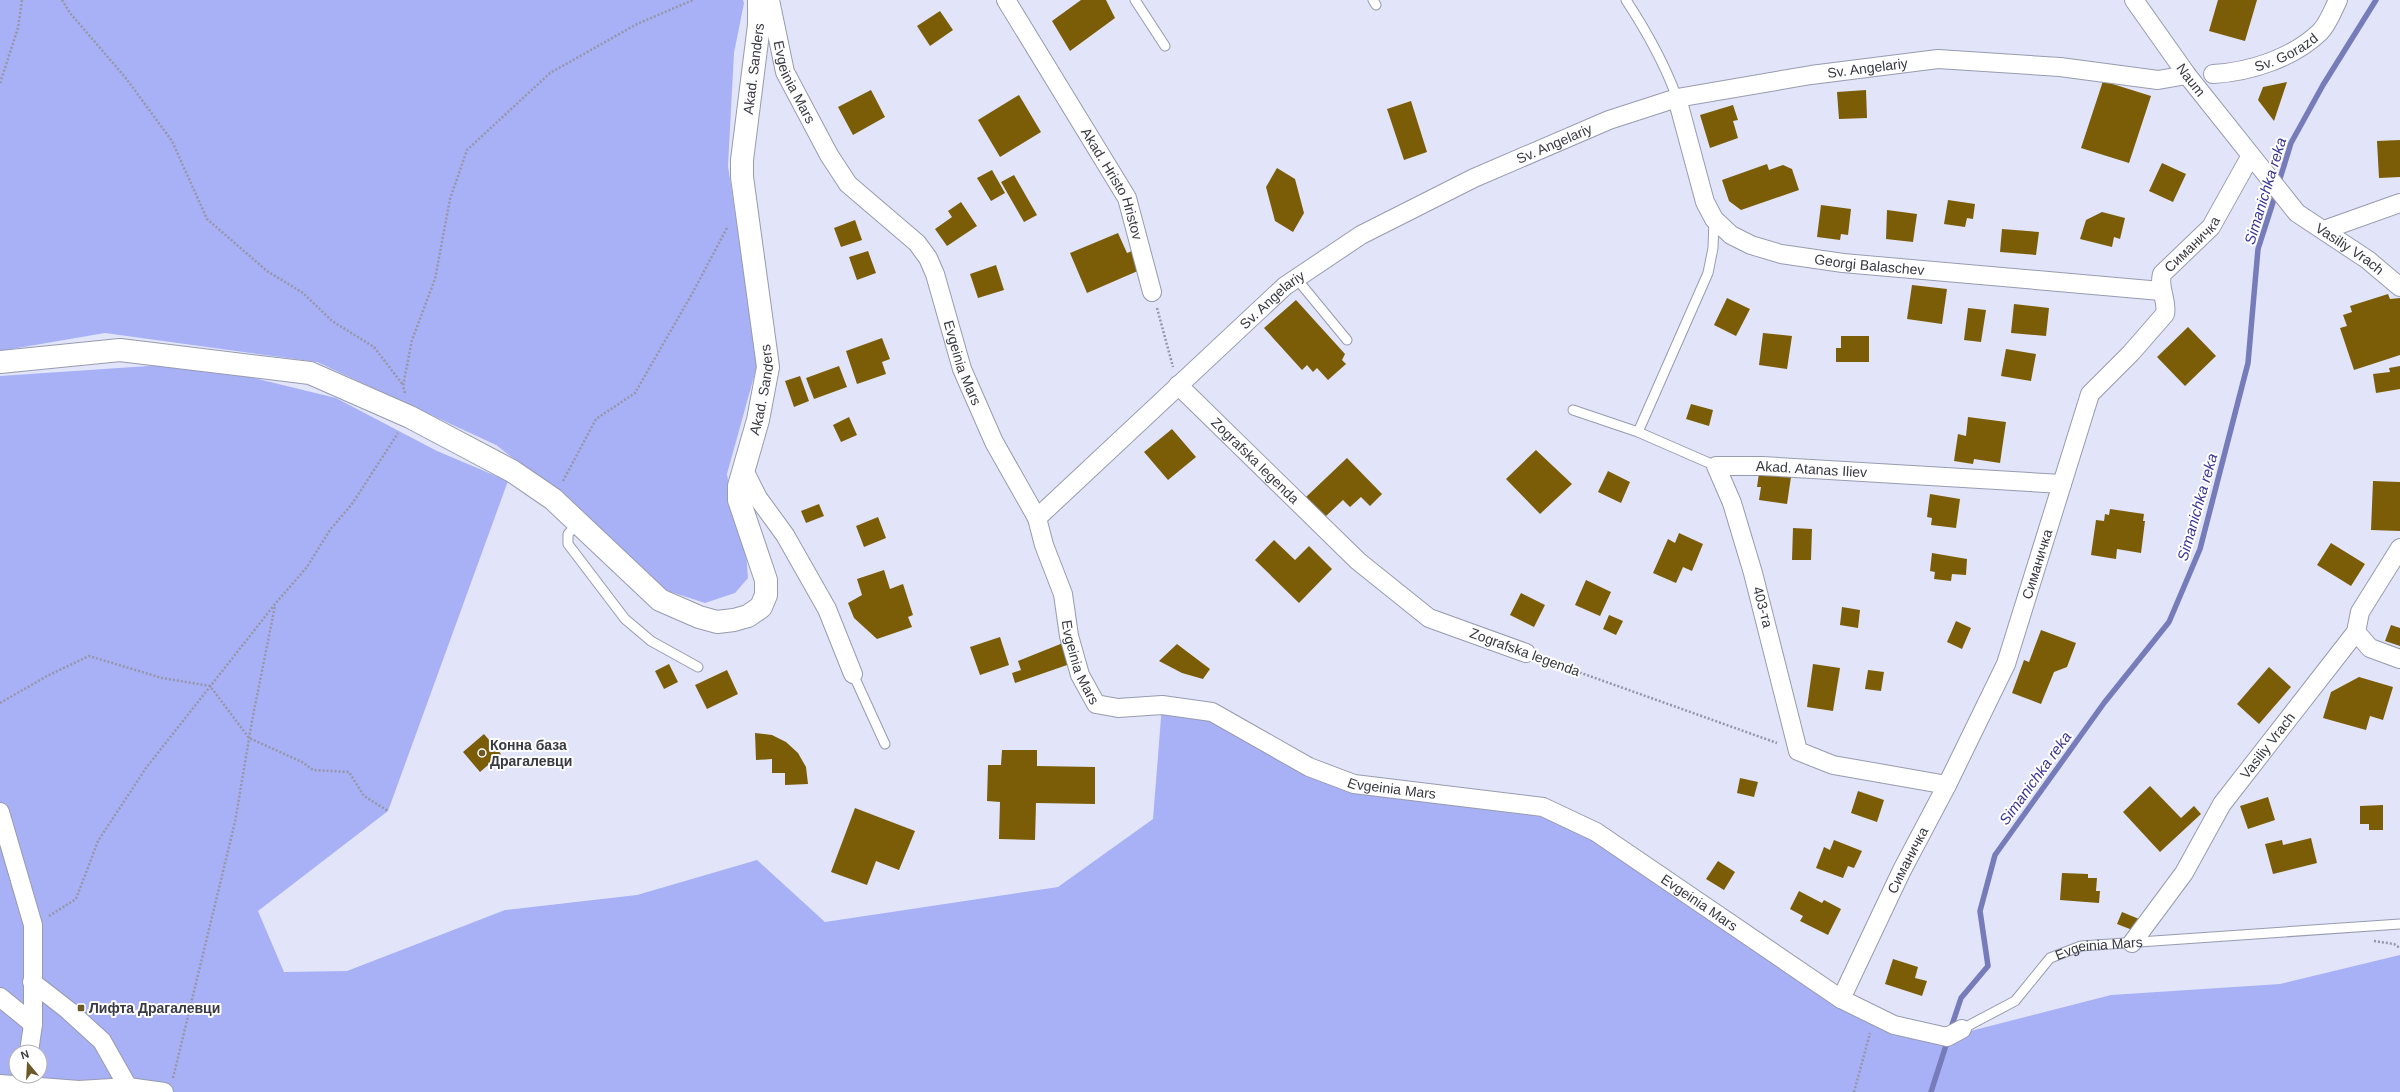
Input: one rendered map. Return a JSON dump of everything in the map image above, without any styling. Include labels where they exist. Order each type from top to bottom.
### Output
[{"type":"street","name":"Akad. Sanders","points":[[0,362],[120,350],[310,373],[410,417],[512,471],[553,499],[660,600],[682,611],[717,622],[748,616],[761,607],[766,595],[766,580],[739,500],[739,486],[759,413],[768,367],[742,177],[742,160],[759,24],[759,0]]},
{"type":"street","name":"Evgeinia Mars","points":[[770,0],[786,72],[829,155],[848,184],[912,238],[928,258],[935,274],[962,369],[994,442],[1037,518],[1044,545],[1063,594],[1069,636],[1080,675],[1096,704],[1118,708],[1162,705],[1212,712],[1309,767],[1354,784],[1543,808],[1596,832],[1840,999],[1894,1025],[1955,1033]]},
{"type":"street","name":"Akad. Hristo Hristov","points":[[1006,0],[1127,198],[1152,292]]},
{"type":"street","name":"Naum","points":[[2134,0],[2186,75],[2250,157],[2297,213]]},
{"type":"street","name":"Sv. Gorazd","points":[[2213,74],[2237,73],[2295,51],[2321,31],[2338,0]]},
{"type":"street","name":"Sv. Angelariy","points":[[1037,518],[1178,385],[1285,286],[1296,278],[1360,235],[1474,178],[1609,120],[1677,98],[1811,75],[1938,59],[2060,67],[2158,80],[2186,75]]},
{"type":"street","name":"Georgi Balaschev","points":[[1677,98],[1705,202],[1714,219],[1731,235],[1751,245],[1781,254],[1843,263],[2161,291]]},
{"type":"street","name":"Симаничка","points":[[1840,999],[1902,870],[1947,785],[2006,664],[2090,394],[2131,353],[2165,314],[2165,301],[2161,291],[2162,274],[2211,227],[2250,157]]},
{"type":"street","points":[[2324,230],[2400,203]]},
{"type":"street","name":"Vasiliy Vrach","points":[[2297,213],[2368,260],[2400,288]]},
{"type":"street","name":"Zografska legenda","points":[[1178,385],[1358,561],[1429,618],[1526,653]]},
{"type":"street","name":"Akad. Atanas Iliev","points":[[1716,466],[1762,466],[2062,484]]},
{"type":"street","name":"403-та","points":[[1716,466],[1732,503],[1754,573],[1798,751]]},
{"type":"street","points":[[743,468],[758,498],[795,551],[827,609],[853,674]]},
{"type":"street","name":"Vasiliy Vrach","points":[[2132,943],[2184,874],[2222,804],[2356,632],[2360,612],[2400,548]]},
{"type":"street","points":[[2356,632],[2370,648],[2400,659]]},
{"type":"street","points":[[1798,751],[1833,765],[1947,785]]},
{"type":"street","points":[[0,812],[33,925],[33,1024],[30,1044]]},
{"type":"street","points":[[32,982],[68,1010],[102,1041],[128,1086]]},
{"type":"street","points":[[0,997],[33,1024]]},
{"type":"street","points":[[47,1084],[79,1090],[128,1086],[168,1088]]},
{"type":"lane","points":[[1135,0],[1165,46]]},
{"type":"lane","points":[[1626,0],[1653,40],[1667,70],[1677,98]]},
{"type":"lane","points":[[1638,432],[1708,273],[1713,248],[1714,219]]},
{"type":"lane","points":[[1296,278],[1347,340]]},
{"type":"lane","name":"Akad. Atanas Iliev","points":[[1572,410],[1638,432],[1716,466]]},
{"type":"lane","points":[[579,522],[568,534],[568,544],[625,619],[651,641],[698,667]]},
{"type":"lane","points":[[853,674],[885,744]]},
{"type":"lane","name":"Evgeinia Mars","points":[[1955,1033],[2015,1001],[2050,958],[2081,946],[2400,924]]},
{"type":"path","points":[[0,83],[18,28],[22,0]]},
{"type":"path","points":[[62,0],[70,13],[125,77],[172,141],[207,219],[267,271],[302,293],[332,321],[374,347],[403,386]]},
{"type":"path","points":[[33,925],[76,900],[98,841],[146,768],[210,686],[224,671],[275,604],[307,568],[330,530],[352,504],[410,417],[403,386],[412,340],[435,279],[450,199],[467,150],[550,73],[637,24],[693,0]]},
{"type":"path","points":[[553,499],[596,419],[634,393],[693,292],[730,222]]},
{"type":"path","points":[[1152,292],[1178,385]]},
{"type":"path","points":[[168,1088],[235,822],[249,738],[275,604]]},
{"type":"path","name":"Zografska legenda","points":[[1526,653],[1798,751]]},
{"type":"path","points":[[0,703],[47,676],[89,656],[162,678],[210,686],[249,738],[302,762],[313,770],[350,772],[364,796],[388,811]]},
{"type":"path","points":[[1854,1092],[1874,1015]]},
{"type":"shaded area","points":[[0,0],[743,0],[744,3],[734,53],[728,166],[758,362],[727,474],[733,510],[746,553],[748,578],[735,593],[705,603],[665,590],[567,499],[496,445],[317,362],[105,333],[0,351]]},
{"type":"shaded area","points":[[193,363],[336,398],[437,451],[508,481],[388,811],[258,911],[284,972],[347,971],[505,910],[637,895],[757,860],[825,922],[1058,887],[1153,819],[1162,705],[1212,712],[1354,784],[1543,807],[1841,999],[1947,1037],[2111,995],[2280,984],[2400,955],[2400,1092],[0,1092],[0,376]]},
{"type":"building","points":[[1081,0],[1106,0],[1115,18],[1070,51],[1052,21]]},
{"type":"building","points":[[2218,0],[2257,0],[2245,41],[2209,31]]},
{"type":"building","points":[[940,11],[953,30],[930,46],[917,26]]},
{"type":"building","points":[[2103,81],[2151,96],[2129,163],[2081,148]]},
{"type":"building","points":[[2287,82],[2274,121],[2258,100],[2263,87]]},
{"type":"building","points":[[871,90],[885,117],[853,135],[838,107]]},
{"type":"building","points":[[1866,90],[1867,118],[1839,119],[1837,92]]},
{"type":"building","points":[[1019,95],[1041,132],[1000,157],[978,120]]},
{"type":"building","points":[[1411,101],[1427,152],[1404,160],[1387,109]]},
{"type":"building","points":[[1733,105],[1738,120],[1733,121],[1738,138],[1710,148],[1700,115]]},
{"type":"building","points":[[2400,140],[2400,177],[2379,178],[2377,141]]},
{"type":"building","points":[[2162,163],[2186,174],[2173,202],[2149,191]]},
{"type":"building","points":[[1767,164],[1769,170],[1783,165],[1792,169],[1799,190],[1741,210],[1729,201],[1722,180]]},
{"type":"building","points":[[1277,168],[1295,179],[1304,213],[1293,232],[1275,221],[1266,187]]},
{"type":"building","points":[[992,170],[1005,193],[991,201],[977,178]]},
{"type":"building","points":[[1014,175],[1037,215],[1024,222],[1001,182]]},
{"type":"building","points":[[1948,200],[1975,204],[1973,219],[1967,218],[1965,227],[1944,224]]},
{"type":"building","points":[[961,202],[977,226],[947,246],[935,229],[952,217],[948,211]]},
{"type":"building","points":[[1821,205],[1851,209],[1848,235],[1841,234],[1840,240],[1817,237]]},
{"type":"building","points":[[1887,210],[1917,214],[1913,242],[1886,239]]},
{"type":"building","points":[[2102,212],[2125,218],[2120,239],[2114,237],[2112,247],[2080,239],[2086,220]]},
{"type":"building","points":[[855,220],[862,240],[841,247],[834,228]]},
{"type":"building","points":[[2002,229],[2039,232],[2036,255],[2000,252]]},
{"type":"building","points":[[1118,233],[1127,253],[1132,251],[1140,270],[1087,293],[1070,253]]},
{"type":"building","points":[[868,251],[876,273],[857,280],[849,257]]},
{"type":"building","points":[[996,265],[1004,290],[978,298],[970,274]]},
{"type":"building","points":[[1912,285],[1947,289],[1942,324],[1907,319]]},
{"type":"building","points":[[2388,294],[2390,299],[2400,298],[2400,355],[2354,370],[2340,328],[2347,326],[2343,315],[2352,312],[2350,306]]},
{"type":"building","points":[[1727,298],[1750,309],[1736,336],[1714,325]]},
{"type":"building","points":[[1296,300],[1345,354],[1342,360],[1346,364],[1328,380],[1317,368],[1313,372],[1307,365],[1302,370],[1264,328]]},
{"type":"building","points":[[2014,304],[2049,308],[2046,336],[2011,333]]},
{"type":"building","points":[[1968,308],[1986,310],[1981,342],[1964,340]]},
{"type":"building","points":[[2188,327],[2216,356],[2185,386],[2157,357]]},
{"type":"building","points":[[1763,333],[1792,336],[1787,369],[1759,365]]},
{"type":"building","points":[[1841,336],[1869,336],[1869,362],[1836,362],[1836,348],[1841,348]]},
{"type":"building","points":[[882,338],[890,359],[882,362],[886,374],[857,384],[846,351]]},
{"type":"building","points":[[2006,349],[2036,354],[2031,381],[2001,376]]},
{"type":"building","points":[[839,366],[847,387],[814,399],[806,378]]},
{"type":"building","points":[[2400,366],[2400,389],[2376,393],[2373,374],[2390,372],[2389,368]]},
{"type":"building","points":[[800,376],[809,401],[794,407],[785,381]]},
{"type":"building","points":[[1691,404],[1713,410],[1709,426],[1686,419]]},
{"type":"building","points":[[849,417],[857,435],[841,442],[833,425]]},
{"type":"building","points":[[1968,417],[2006,422],[2000,463],[1974,459],[1973,464],[1954,461],[1958,434],[1966,436]]},
{"type":"building","points":[[1172,429],[1196,457],[1168,480],[1144,452]]},
{"type":"building","points":[[1536,450],[1572,484],[1540,514],[1506,479]]},
{"type":"building","points":[[1347,458],[1382,494],[1370,506],[1361,497],[1350,507],[1343,500],[1325,517],[1306,497]]},
{"type":"building","points":[[1608,471],[1630,482],[1621,503],[1598,492]]},
{"type":"building","points":[[1759,473],[1791,477],[1787,504],[1759,500],[1761,487],[1757,487]]},
{"type":"building","points":[[2373,481],[2400,482],[2400,531],[2371,530]]},
{"type":"building","points":[[1930,494],[1960,499],[1956,528],[1931,525],[1932,518],[1927,517]]},
{"type":"building","points":[[819,504],[824,516],[806,523],[801,511]]},
{"type":"building","points":[[2110,509],[2144,514],[2143,521],[2145,521],[2141,553],[2117,549],[2116,559],[2091,555],[2096,520],[2104,521],[2105,514],[2109,515]]},
{"type":"building","points":[[878,517],[886,538],[864,547],[856,526]]},
{"type":"building","points":[[1793,528],[1812,529],[1811,560],[1792,560]]},
{"type":"building","points":[[1679,533],[1703,544],[1692,571],[1683,567],[1676,583],[1653,573],[1668,539],[1675,543]]},
{"type":"building","points":[[1274,540],[1295,560],[1309,546],[1332,569],[1299,603],[1255,560]]},
{"type":"building","points":[[2331,543],[2365,564],[2351,586],[2317,565]]},
{"type":"building","points":[[1932,553],[1967,559],[1966,575],[1952,574],[1951,581],[1934,579],[1935,572],[1930,571]]},
{"type":"building","points":[[884,570],[890,589],[903,584],[913,615],[908,617],[912,627],[877,639],[854,618],[848,603],[862,595],[857,579]]},
{"type":"building","points":[[1586,580],[1611,592],[1600,616],[1575,605]]},
{"type":"building","points":[[1521,593],[1545,605],[1534,627],[1510,615]]},
{"type":"building","points":[[1842,607],[1860,610],[1858,628],[1840,625]]},
{"type":"building","points":[[1609,615],[1623,621],[1616,635],[1603,629]]},
{"type":"building","points":[[1956,621],[1971,628],[1962,649],[1947,642]]},
{"type":"building","points":[[2391,625],[2400,628],[2400,646],[2385,641]]},
{"type":"building","points":[[2041,630],[2076,643],[2067,667],[2054,672],[2041,704],[2012,693],[2024,660],[2029,662]]},
{"type":"building","points":[[1000,637],[1009,665],[980,675],[970,647]]},
{"type":"building","points":[[1063,643],[1070,664],[1015,683],[1012,673],[1021,670],[1018,661]]},
{"type":"building","points":[[1177,644],[1210,669],[1203,679],[1182,673],[1159,661]]},
{"type":"building","points":[[669,664],[678,682],[664,689],[655,671]]},
{"type":"building","points":[[1813,664],[1840,668],[1833,711],[1807,707]]},
{"type":"building","points":[[2269,667],[2291,687],[2259,724],[2237,704]]},
{"type":"building","points":[[727,670],[738,694],[707,709],[695,685]]},
{"type":"building","points":[[1868,670],[1884,672],[1881,691],[1865,689]]},
{"type":"building","points":[[2359,677],[2393,687],[2383,720],[2370,716],[2366,730],[2323,718],[2331,692]]},
{"type":"building","points":[[755,733],[772,735],[786,742],[798,753],[806,767],[808,784],[785,785],[785,773],[772,773],[772,759],[756,760]]},
{"type":"building","name":"Конна база Драгалевци","points":[[484,734],[501,754],[480,772],[463,752]]},
{"type":"building","points":[[1002,750],[1037,750],[1037,766],[1095,767],[1095,804],[1036,803],[1035,840],[999,839],[1000,802],[987,801],[988,765],[1001,765]]},
{"type":"building","points":[[1740,778],[1758,782],[1754,797],[1737,793]]},
{"type":"building","points":[[2150,786],[2181,818],[2194,806],[2201,814],[2160,852],[2123,812]]},
{"type":"building","points":[[1858,791],[1884,800],[1877,822],[1851,813]]},
{"type":"building","points":[[2268,797],[2275,820],[2248,829],[2240,806]]},
{"type":"building","points":[[2383,805],[2383,830],[2369,830],[2369,824],[2360,824],[2360,806]]},
{"type":"building","points":[[855,808],[915,831],[899,870],[876,861],[867,885],[831,872]]},
{"type":"building","points":[[2311,838],[2317,863],[2273,874],[2265,844],[2282,840],[2283,845]]},
{"type":"building","points":[[1834,840],[1862,851],[1854,868],[1848,866],[1843,878],[1816,868],[1824,847],[1830,850]]},
{"type":"building","points":[[1718,861],[1735,872],[1724,890],[1706,879]]},
{"type":"building","points":[[2062,873],[2088,874],[2088,878],[2097,878],[2096,891],[2100,891],[2099,903],[2060,900]]},
{"type":"building","points":[[1799,891],[1822,903],[1824,900],[1841,909],[1828,935],[1800,921],[1803,916],[1790,909]]},
{"type":"building","points":[[2122,912],[2139,919],[2135,931],[2117,924]]},
{"type":"building","points":[[1893,959],[1918,967],[1915,978],[1927,981],[1922,996],[1885,984]]},
{"type":"waterway","name":"Simanichka reka","points":[[2278,185],[2291,143],[2323,85],[2376,0]]},
{"type":"waterway","name":"Simanichka reka","points":[[1950,1031],[1961,998],[1988,966],[1980,911],[1995,855],[2104,703],[2169,622],[2200,549],[2248,363],[2258,249],[2276,193]]},
{"type":"waterway","name":"Simanichka reka","points":[[1931,1092],[1948,1039]]},
{"type":"place","name":"Конна база Драгалевци","points":[[482,753]]},
{"type":"place","name":"Лифта Драгалевци","points":[[81,1008]]}]
